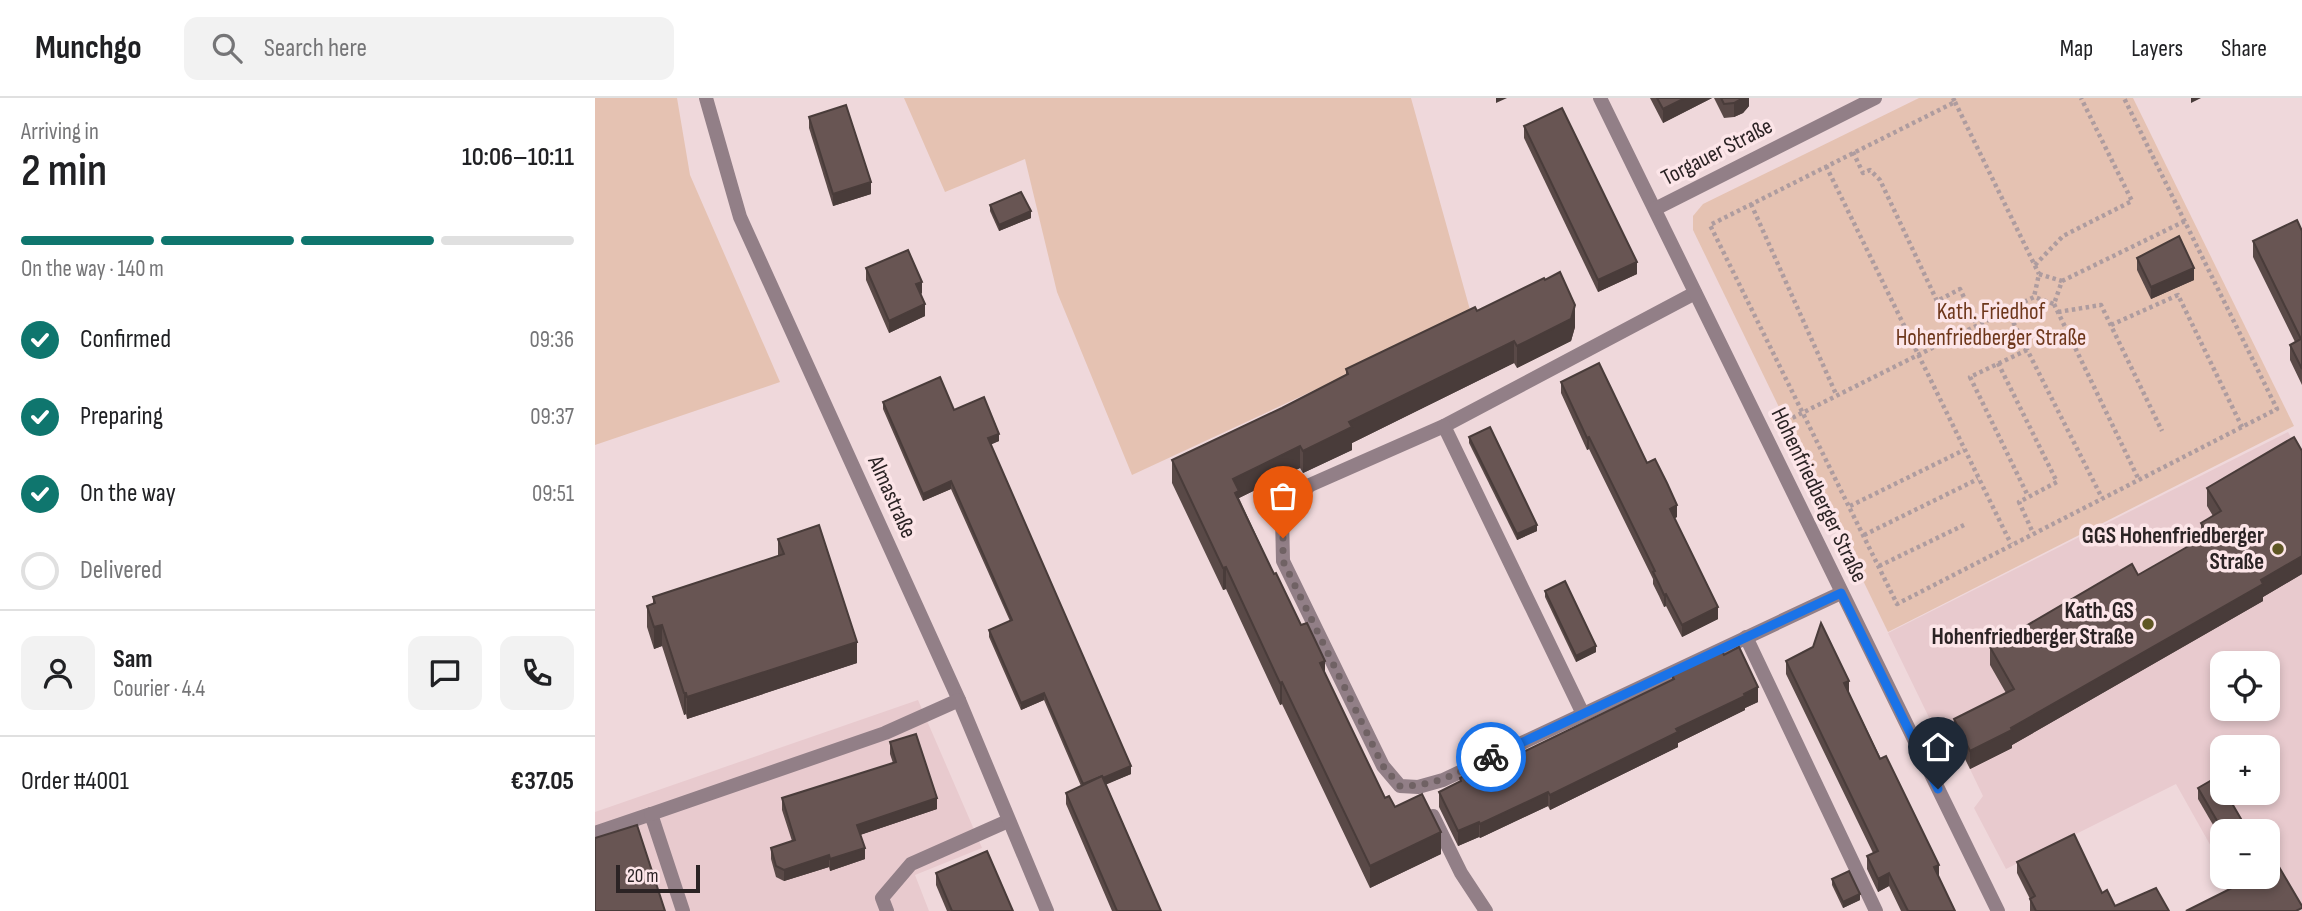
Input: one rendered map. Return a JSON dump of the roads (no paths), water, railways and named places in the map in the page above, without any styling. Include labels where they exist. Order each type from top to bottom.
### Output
[{"type":"street","name":"Almastraße","points":[[706,98],[740,217],[959,700],[1047,911]]},
{"type":"street","name":"Hohenfriedberger Straße","points":[[1600,98],[1998,911]]},
{"type":"street","name":"Torgauer Straße","points":[[1655,209],[1875,98]]},
{"type":"street","points":[[1695,293],[1444,426],[1310,485],[1282,515],[1283,561],[1383,766],[1400,786],[1418,787],[1443,780],[1841,593]]},
{"type":"street","points":[[1444,426],[1583,714]]},
{"type":"street","points":[[1746,637],[1876,911]]},
{"type":"street","points":[[595,833],[885,733],[959,700]]},
{"type":"street","points":[[1418,787],[1461,873],[1486,911]]},
{"type":"street","points":[[651,814],[683,911]]},
{"type":"street","points":[[887,911],[882,898],[911,864],[1008,821]]},
{"type":"place","name":"GGS Hohenfriedberger Straße","points":[[2278,549]]},
{"type":"place","name":"Kath. GS Hohenfriedberger Straße","points":[[2148,624]]},
{"type":"park label","name":"Kath. Friedhof Hohenfriedberger Straße","points":[[1991,325]]}]
